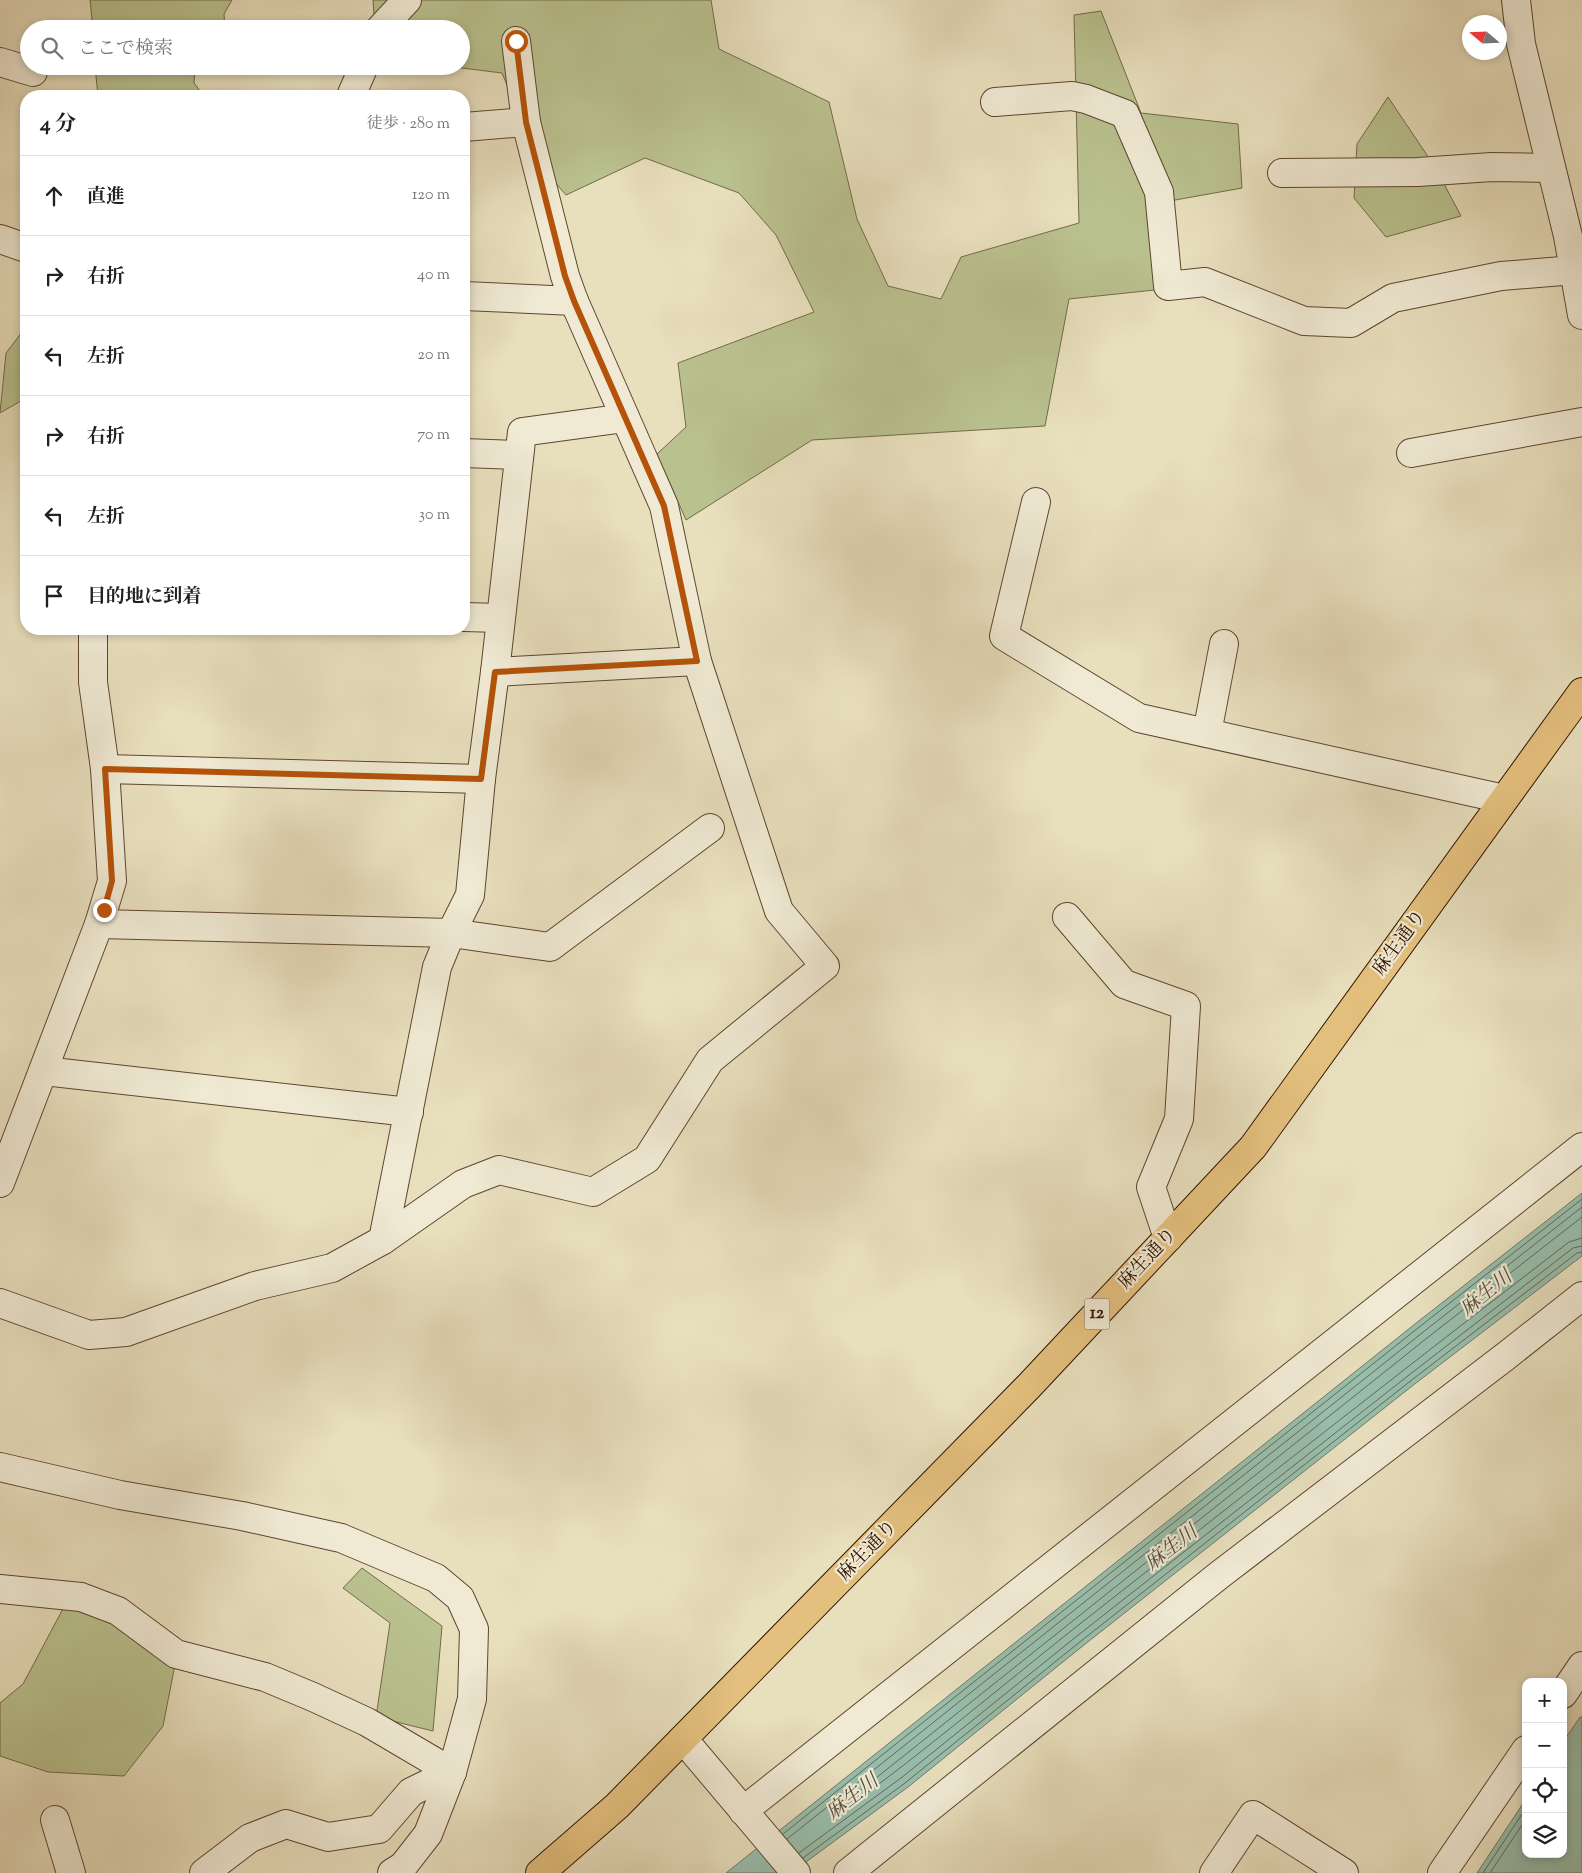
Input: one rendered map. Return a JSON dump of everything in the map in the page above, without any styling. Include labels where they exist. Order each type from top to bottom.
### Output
[{"type":"main road","name":"麻生通り","points":[[540,1873],[617,1806],[1030,1386],[1253,1147],[1582,692]]},
{"type":"street","points":[[388,20],[407,0]]},
{"type":"street","points":[[1516,0],[1521,44],[1551,168],[1575,232],[1575,270],[1582,315]]},
{"type":"street","points":[[0,1303],[90,1335],[126,1332],[255,1286],[332,1268],[383,1240],[463,1184],[499,1170],[593,1192],[647,1159],[710,1060],[825,966],[779,912],[697,661],[664,506],[574,301],[565,276],[526,122],[516,41]]},
{"type":"street","points":[[0,62],[20,68]]},
{"type":"street","points":[[354,90],[360,75]]},
{"type":"street","points":[[995,102],[1072,96],[1086,98],[1125,114],[1159,192],[1168,286],[1205,282],[1304,322],[1351,323],[1393,298],[1501,276],[1575,270]]},
{"type":"street","points":[[470,127],[526,122]]},
{"type":"street","points":[[1282,173],[1418,172],[1492,167],[1551,168]]},
{"type":"street","points":[[0,239],[20,246]]},
{"type":"street","points":[[470,296],[574,301]]},
{"type":"street","points":[[383,1240],[437,967],[470,895],[481,779],[522,432],[625,418]]},
{"type":"street","points":[[1411,453],[1582,422]]},
{"type":"street","points":[[470,453],[519,456]]},
{"type":"street","points":[[1036,502],[1004,636],[1139,718],[1504,799]]},
{"type":"street","points":[[470,617],[500,618]]},
{"type":"street","points":[[0,1183],[12,1120],[44,1071],[99,924],[112,881],[105,769],[94,682],[93,635]]},
{"type":"street","points":[[1207,733],[1224,644]]},
{"type":"street","points":[[495,672],[697,661]]},
{"type":"street","points":[[105,769],[481,779]]},
{"type":"street","points":[[99,924],[451,933],[550,947],[710,828]]},
{"type":"street","points":[[1067,917],[1124,984],[1186,1006],[1179,1118],[1151,1187],[1168,1238]]},
{"type":"street","points":[[44,1071],[409,1112]]},
{"type":"street","points":[[751,1820],[1582,1147]]},
{"type":"street","points":[[848,1873],[1218,1576],[1582,1296]]},
{"type":"street","points":[[0,1467],[120,1495],[242,1516],[341,1538],[436,1578],[460,1598],[474,1629],[472,1699],[452,1772],[428,1834],[403,1866],[392,1873]]},
{"type":"street","points":[[0,1589],[81,1597],[118,1610],[176,1654],[265,1677],[313,1697],[367,1722],[452,1772]]},
{"type":"street","points":[[1567,1688],[1582,1666]]},
{"type":"street","points":[[683,1739],[796,1873]]},
{"type":"street","points":[[1442,1873],[1522,1756]]},
{"type":"street","points":[[204,1873],[250,1838],[286,1824],[328,1837],[379,1829],[411,1792],[452,1772]]},
{"type":"street","points":[[1214,1873],[1253,1815],[1344,1873]]},
{"type":"street","points":[[55,1820],[71,1873]]},
{"type":"shaded area","points":[[90,0],[232,0],[224,14],[224,20],[92,20]]},
{"type":"shaded area","points":[[373,0],[711,0],[719,49],[829,102],[857,219],[888,286],[941,299],[961,257],[1079,223],[1074,15],[1101,11],[1141,113],[1238,124],[1242,188],[1153,204],[1164,289],[1069,299],[1045,426],[812,440],[686,520],[657,454],[686,427],[678,363],[814,312],[776,235],[739,193],[645,158],[566,195],[540,165],[502,73],[470,69],[470,20],[374,20]]},
{"type":"shaded area","points":[[96,75],[194,75],[194,83],[199,90],[97,90]]},
{"type":"shaded area","points":[[1388,97],[1435,167],[1461,216],[1386,237],[1354,198],[1357,144]]},
{"type":"shaded area","points":[[20,335],[20,401],[0,413],[6,353]]},
{"type":"shaded area","points":[[362,1568],[442,1626],[433,1731],[376,1717],[390,1623],[343,1588]]},
{"type":"shaded area","points":[[75,1586],[179,1644],[163,1726],[124,1776],[48,1772],[0,1756],[0,1703],[23,1684]]},
{"type":"water","name":"麻生川","points":[[1582,1193],[1582,1256],[1416,1383],[1084,1645],[908,1787],[791,1873],[726,1873],[1415,1324]]},
{"type":"water","points":[[1580,1717],[1582,1717],[1582,1873],[1477,1873],[1522,1805],[1522,1858],[1567,1858],[1567,1736]]},
{"type":"route","points":[[104,910],[112,881],[105,769],[481,779],[495,672],[697,661],[664,506],[574,301],[565,276],[526,122],[516,41]]}]
